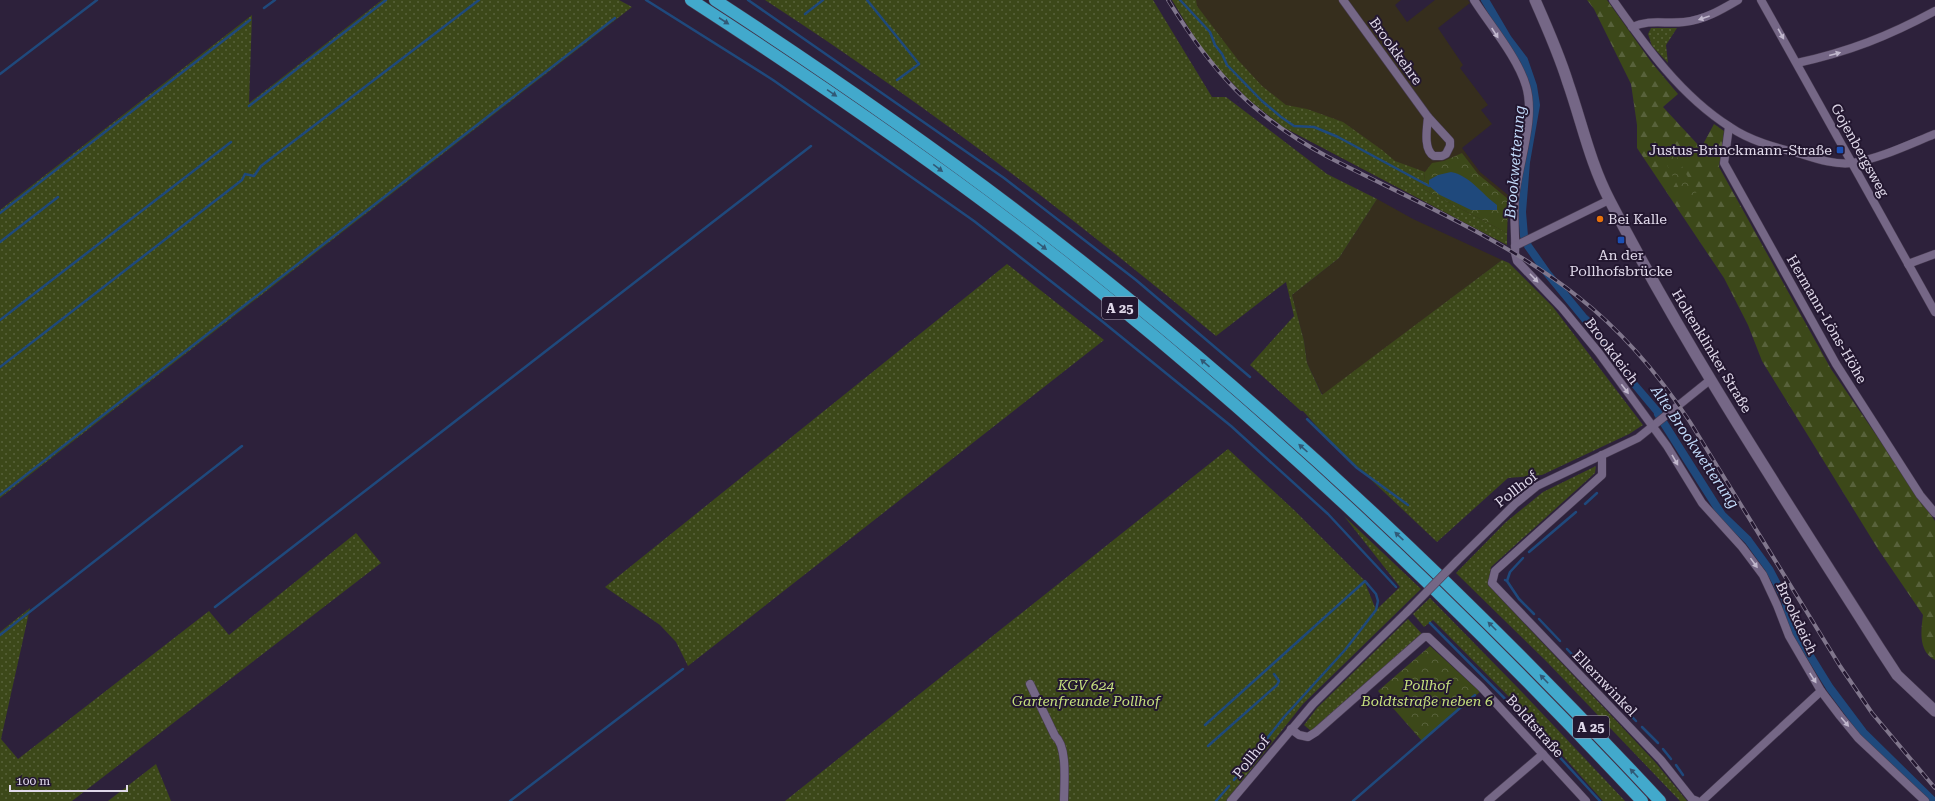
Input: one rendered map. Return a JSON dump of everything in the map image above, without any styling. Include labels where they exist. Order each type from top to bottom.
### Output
[{"type":"highway","name":"A 25","points":[[691,0],[858,110],[937,167],[1117,306],[1180,358],[1258,425],[1351,509],[1438,591],[1510,663],[1642,801]]},
{"type":"highway","name":"A 25","points":[[715,0],[846,87],[946,158],[1107,281],[1194,353],[1360,500],[1448,582],[1520,654],[1660,801]]},
{"type":"main road","name":"Holtenklinker Straße","points":[[1535,0],[1558,54],[1569,84],[1587,147],[1609,200],[1710,380],[1880,649],[1898,675],[1935,711]]},
{"type":"street","name":"Brookkehre","points":[[1343,0],[1428,117],[1450,141],[1448,151],[1442,156],[1434,156],[1429,151],[1427,140],[1428,117]]},
{"type":"street","name":"Brookdeich","points":[[1474,0],[1514,62],[1524,80],[1528,96],[1528,120],[1514,199],[1515,246],[1517,261],[1562,308],[1654,427],[1702,503],[1742,547],[1763,575],[1789,636],[1821,691],[1858,738],[1925,801]]},
{"type":"street","points":[[1613,0],[1657,60],[1684,88],[1730,127],[1762,142],[1829,162],[1851,163],[1935,134]]},
{"type":"street","points":[[1632,27],[1642,22],[1652,21],[1667,23],[1696,20],[1712,14],[1738,0]]},
{"type":"street","name":"Gojenbergsweg","points":[[1762,0],[1851,163],[1935,312]]},
{"type":"street","points":[[1797,63],[1837,54],[1877,39],[1935,10]]},
{"type":"street","name":"Hermann-Löns-Höhe","points":[[1730,127],[1724,162],[1836,364],[1920,495],[1935,513]]},
{"type":"street","points":[[1515,246],[1609,200]]},
{"type":"street","points":[[1908,264],[1935,254]]},
{"type":"street","name":"Pollhof","points":[[1231,801],[1291,729],[1350,667],[1509,509],[1537,486],[1638,438],[1654,427],[1710,380]]},
{"type":"street","name":"Ellernwinkel","points":[[1602,455],[1602,475],[1495,572],[1492,584],[1661,760],[1692,798],[1697,801]]},
{"type":"street","name":"Boldtstraße","points":[[1291,729],[1299,735],[1308,737],[1316,732],[1424,637],[1428,637],[1481,687],[1586,801]]},
{"type":"street","points":[[1030,684],[1055,736],[1060,740],[1063,752],[1064,801]]},
{"type":"street","points":[[1702,801],[1821,691]]},
{"type":"street","points":[[1488,801],[1543,754]]},
{"type":"shaded area","points":[[1172,0],[1401,0],[1395,5],[1407,22],[1435,0],[1468,0],[1470,3],[1438,28],[1463,65],[1460,68],[1488,105],[1481,110],[1492,124],[1462,148],[1480,172],[1508,195],[1507,245],[1283,127],[1248,99],[1218,68],[1201,48]]},
{"type":"shaded area","points":[[1377,199],[1413,219],[1502,260],[1323,396],[1307,363],[1304,341],[1292,295],[1339,258]]},
{"type":"green space","points":[[382,0],[619,0],[632,7],[0,498],[0,210],[252,15],[249,103]]},
{"type":"green space","points":[[765,0],[1153,0],[1212,97],[1226,97],[1327,174],[1377,199],[1339,258],[1292,295],[1304,341],[1307,363],[1322,395],[1502,260],[1509,263],[1553,307],[1643,425],[1629,434],[1542,475],[1508,478],[1437,542],[1330,441],[1303,411],[1301,411],[1250,365],[1294,316],[1286,282],[1216,336],[1107,247],[939,119]]},
{"type":"green space","points":[[1172,0],[1196,0],[1197,6],[1238,60],[1262,86],[1286,105],[1307,109],[1343,122],[1395,161],[1425,172],[1423,189],[1507,233],[1507,245],[1283,127],[1248,99],[1218,68],[1201,48]]},
{"type":"green space","points":[[1587,0],[1607,0],[1652,63],[1678,94],[1663,107],[1701,148],[1714,124],[1724,131],[1719,167],[1831,369],[1935,521],[1935,660],[1923,646],[1921,634],[1923,615],[1878,549],[1762,361],[1748,325],[1724,278],[1637,148],[1637,125],[1631,84],[1594,9]]},
{"type":"green space","points":[[1651,28],[1677,28],[1666,45],[1668,63],[1652,46],[1648,34]]},
{"type":"green space","points":[[1462,153],[1478,174],[1508,199],[1507,233],[1423,189],[1425,172],[1432,163],[1444,161]],"holes":[[[1468,180],[1497,210],[1489,209]]]},
{"type":"green space","points":[[1676,155],[1697,194],[1685,200],[1665,161]]},
{"type":"green space","points":[[1007,264],[1104,340],[688,666],[676,642],[660,625],[605,587]]},
{"type":"green space","name":"KGV 624 Gartenfreunde Pollhof","points":[[1228,449],[1294,510],[1364,580],[1376,610],[1400,587],[1344,516],[1421,589],[1303,704],[1226,801],[785,801]]},
{"type":"green space","points":[[1596,466],[1595,473],[1491,567],[1488,585],[1656,763],[1687,801],[1680,801],[1547,662],[1456,573],[1506,522],[1543,492]]},
{"type":"green space","points":[[356,533],[381,563],[72,801],[0,801],[0,632],[30,608],[1,739],[18,759],[209,611],[229,635]]},
{"type":"green space","points":[[1430,598],[1625,801],[1603,801],[1523,711],[1433,620],[1424,627],[1413,614]]},
{"type":"green space","points":[[1408,619],[1423,635],[1311,731],[1304,725],[1317,708]]},
{"type":"green space","name":"Pollhof Boldtstraße neben 6","points":[[1430,646],[1480,692],[1422,741],[1378,691]]},
{"type":"green space","points":[[156,764],[171,801],[108,801]]},
{"type":"water","points":[[1451,172],[1470,181],[1497,205],[1497,210],[1471,210],[1440,195],[1429,186],[1429,180],[1438,175]]},
{"type":"water","points":[[1587,315],[1598,326],[1613,354],[1663,412],[1657,417],[1627,381],[1609,356],[1593,329]]},
{"type":"waterway","points":[[0,74],[97,0]]},
{"type":"waterway","points":[[264,8],[275,0]]},
{"type":"waterway","points":[[249,106],[386,0]]},
{"type":"waterway","points":[[0,367],[242,180],[245,174],[254,176],[261,166],[479,0]]},
{"type":"waterway","points":[[646,0],[773,80],[974,221],[1103,322],[1231,426],[1328,514],[1396,587]]},
{"type":"waterway","points":[[748,0],[1004,178],[1136,280],[1250,377]]},
{"type":"waterway","points":[[805,14],[823,0]]},
{"type":"waterway","points":[[867,0],[919,64],[897,80]]},
{"type":"waterway","points":[[1180,0],[1210,32],[1215,45],[1222,54],[1227,65],[1262,101],[1281,117],[1294,126],[1314,127],[1338,137],[1429,186]]},
{"type":"waterway","name":"Brookwetterung","points":[[1485,0],[1508,39],[1524,60],[1533,86],[1536,105],[1526,162],[1522,212],[1524,236],[1528,246],[1547,273],[1598,335]]},
{"type":"waterway","points":[[0,495],[615,18]]},
{"type":"waterway","points":[[0,213],[250,20]]},
{"type":"waterway","points":[[0,320],[231,142]]},
{"type":"waterway","points":[[215,607],[811,146]]},
{"type":"waterway","points":[[0,242],[58,197]]},
{"type":"waterway","name":"Alte Brookwetterung","points":[[1658,414],[1722,515],[1748,540],[1769,569],[1785,599],[1789,619],[1796,633],[1830,688],[1863,732],[1933,801]]},
{"type":"waterway","points":[[1307,419],[1357,468],[1408,505]]},
{"type":"waterway","points":[[0,635],[242,446]]},
{"type":"waterway","points":[[1585,504],[1597,493]]},
{"type":"waterway","points":[[1529,552],[1576,512]]},
{"type":"waterway","points":[[1507,581],[1510,572],[1523,558]]},
{"type":"waterway","points":[[1505,580],[1519,599],[1534,614]]},
{"type":"waterway","points":[[1205,725],[1365,581],[1376,594],[1378,601],[1376,610],[1345,650],[1284,717],[1234,780]]},
{"type":"waterway","points":[[1539,619],[1560,641]]},
{"type":"waterway","points":[[1430,623],[1520,714],[1600,801]]},
{"type":"waterway","points":[[1567,649],[1588,671]]},
{"type":"waterway","points":[[510,801],[683,669]]},
{"type":"waterway","points":[[1208,746],[1277,685],[1279,681],[1274,674]]},
{"type":"waterway","points":[[1596,678],[1636,721]]},
{"type":"waterway","points":[[1353,801],[1475,695]]},
{"type":"waterway","points":[[1642,727],[1658,743]]},
{"type":"waterway","points":[[1663,749],[1671,759]]},
{"type":"waterway","points":[[1676,765],[1683,775]]},
{"type":"waterway","points":[[1216,801],[1229,786]]},
{"type":"railway","points":[[1168,0],[1201,50],[1218,71],[1256,109],[1277,125],[1328,157],[1456,221],[1519,256],[1577,296],[1624,338],[1652,370],[1690,422],[1840,666],[1872,713],[1935,788]]},
{"type":"place","name":"Justus-Brinckmann-Straße","points":[[1840,150]]},
{"type":"place","name":"Bei Kalle","points":[[1600,219]]},
{"type":"place","name":"An der Pollhofsbrücke","points":[[1621,240]]}]
